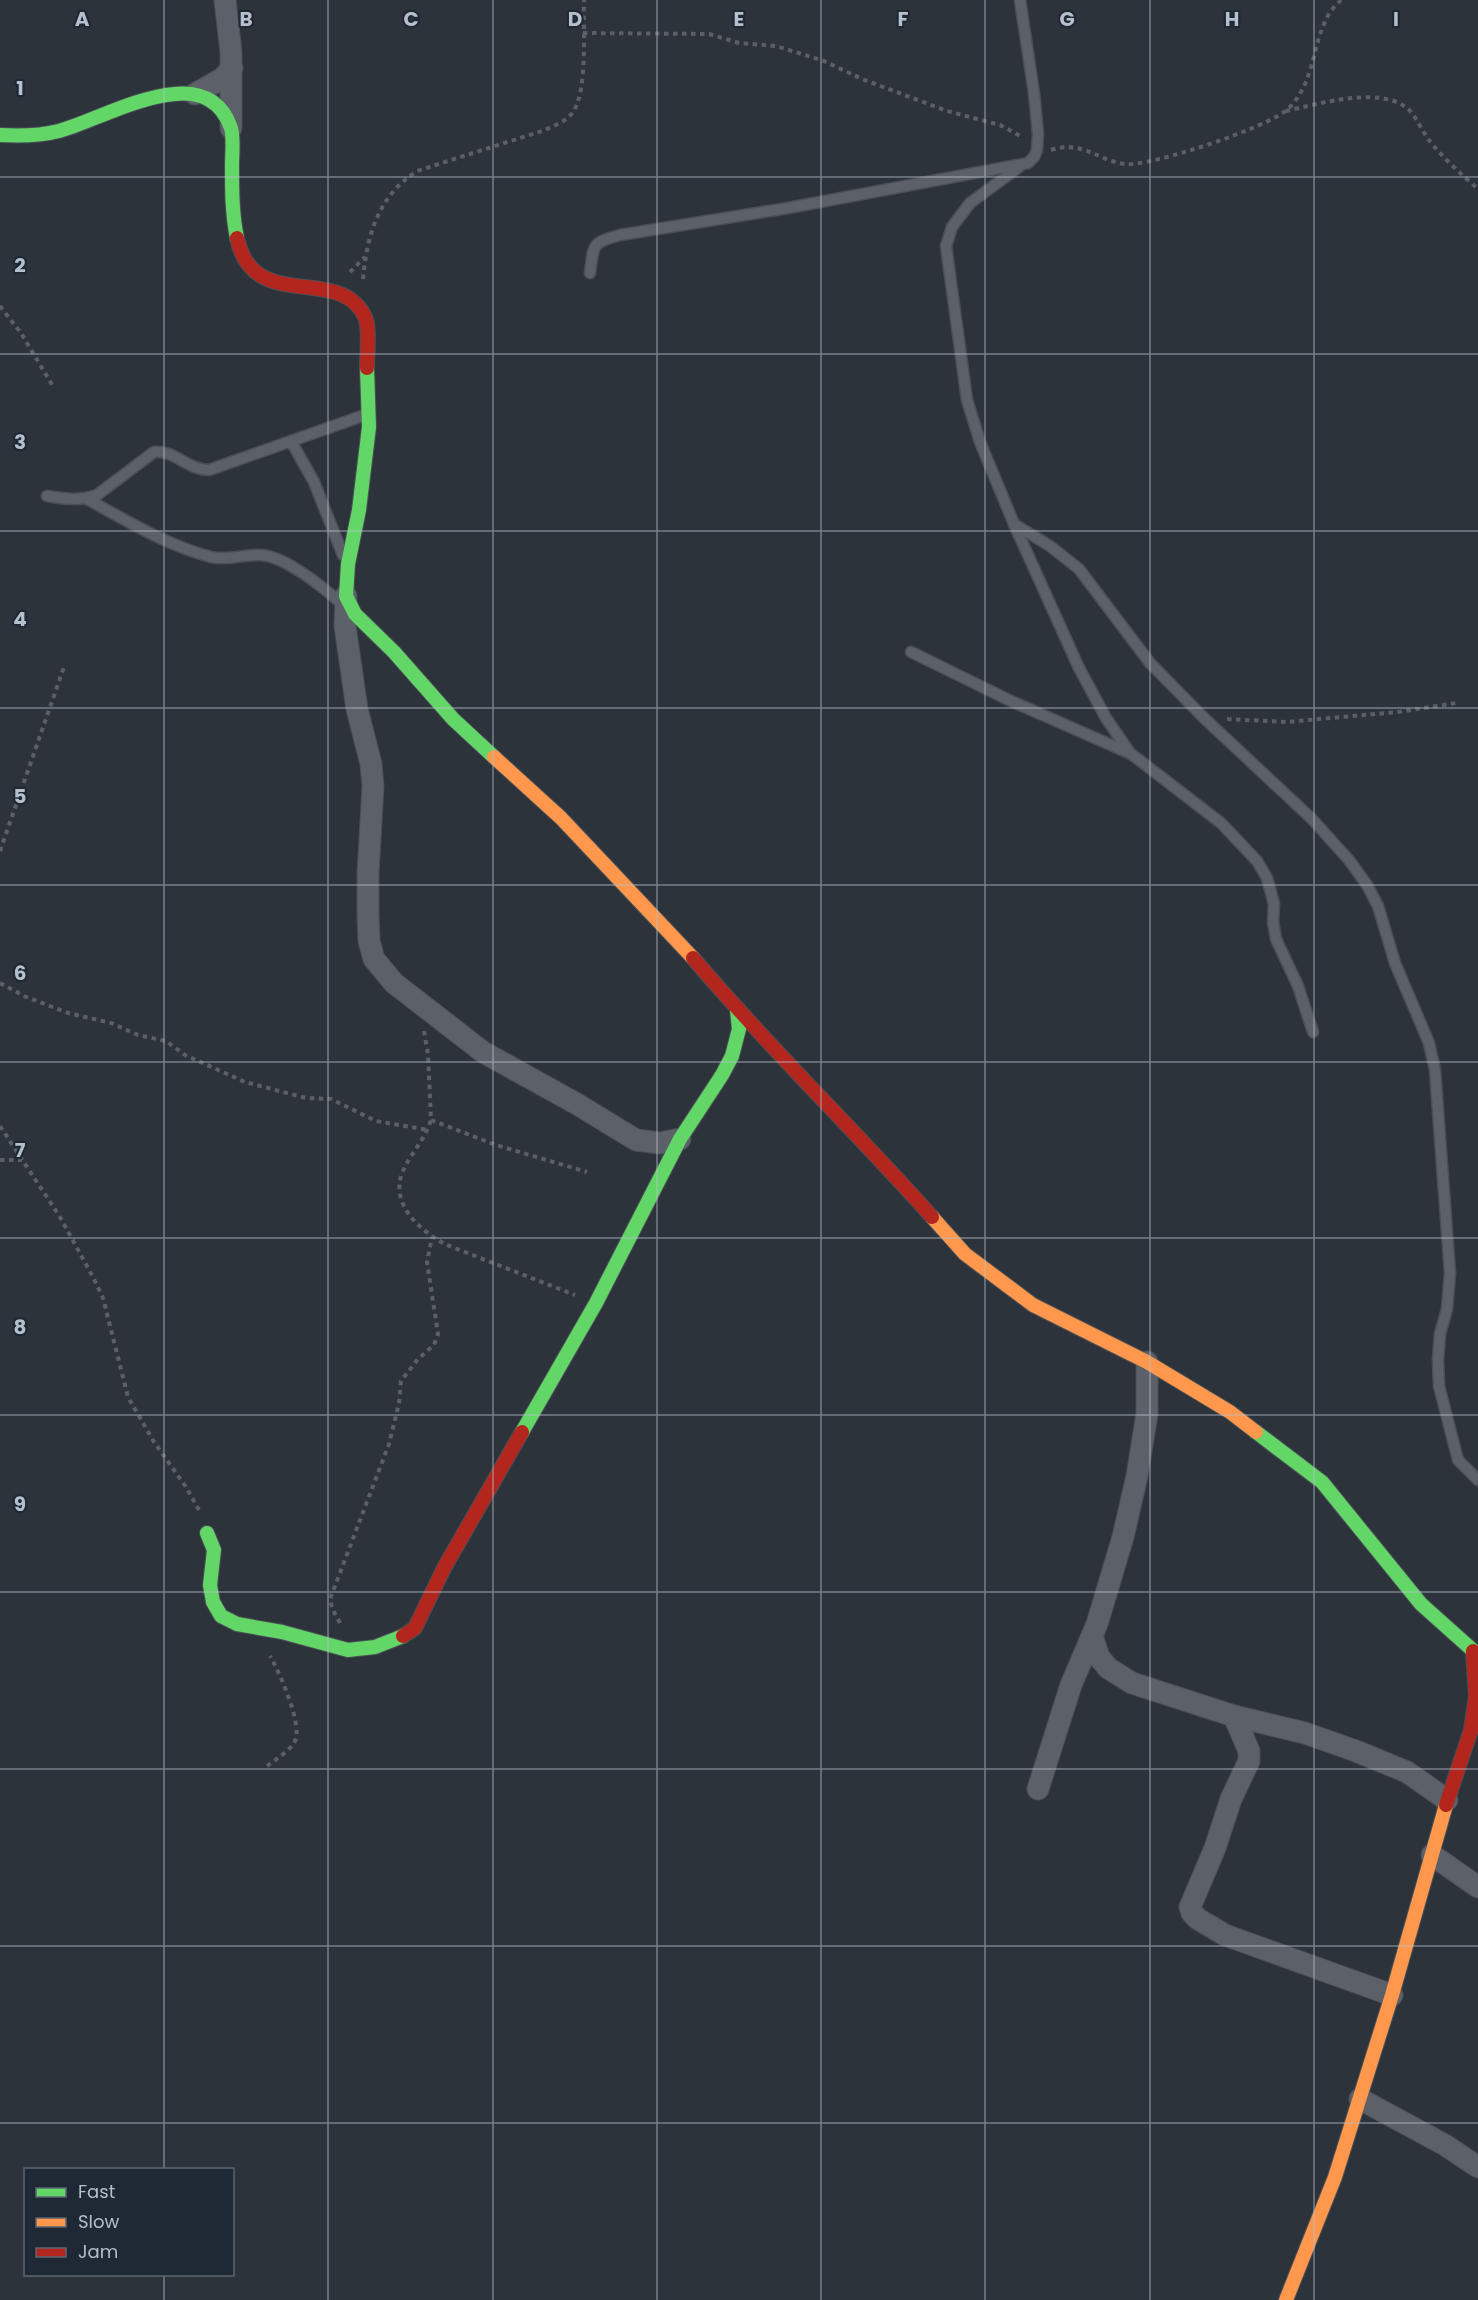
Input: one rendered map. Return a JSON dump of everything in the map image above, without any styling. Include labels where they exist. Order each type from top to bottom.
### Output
[{"type":"street","points":[[225,0],[232,68],[234,223],[242,259],[250,272],[288,284],[317,287],[350,298],[361,307],[366,318],[369,427],[360,498],[348,564],[345,626],[357,709],[371,764],[373,786],[368,873],[369,941],[374,959],[394,983],[483,1052],[636,1140],[660,1143],[680,1139]]},
{"type":"street","points":[[195,94],[223,78],[232,68]]},
{"type":"street","points":[[0,135],[27,136],[58,131],[154,96],[180,93],[195,94],[216,103],[231,129]]},
{"type":"street","points":[[346,601],[355,614],[394,652],[453,718],[561,818],[680,942],[737,1010],[883,1162],[965,1254],[1033,1305],[1147,1362],[1230,1412],[1322,1482],[1421,1604],[1475,1653],[1476,1696],[1471,1730],[1335,2177],[1286,2300]]},
{"type":"street","points":[[207,1533],[214,1550],[210,1585],[213,1602],[221,1616],[237,1624],[282,1632],[358,1651],[381,1646],[406,1635],[415,1628],[444,1568],[596,1302],[680,1139],[716,1085],[732,1056],[740,1029],[737,1010]]},
{"type":"street","points":[[646,1142],[668,1162]]},
{"type":"street","points":[[1038,1789],[1071,1684],[1092,1636],[1123,1537],[1137,1476],[1147,1414],[1147,1362]]},
{"type":"street","points":[[1092,1636],[1099,1657],[1108,1668],[1132,1683],[1234,1716],[1305,1733],[1356,1751],[1407,1772],[1448,1800]]},
{"type":"street","points":[[1234,1716],[1249,1751],[1249,1761],[1231,1799],[1215,1848],[1190,1907],[1192,1913],[1225,1935],[1392,1995]]},
{"type":"street","points":[[1432,1855],[1478,1887]]},
{"type":"street","points":[[1360,2099],[1445,2145],[1478,2167]]},
{"type":"lane","points":[[590,273],[594,248],[600,241],[620,235],[1028,164],[1036,154],[1034,93],[1020,0]]},
{"type":"lane","points":[[1020,166],[970,203],[952,227],[946,246],[967,400],[980,442],[1078,668],[1106,718],[1130,753]]},
{"type":"lane","points":[[47,496],[70,500],[87,499],[97,495],[154,452],[170,453],[198,470],[209,470],[369,414]]},
{"type":"lane","points":[[291,441],[314,482],[338,545],[348,564]]},
{"type":"lane","points":[[87,499],[156,538],[211,557],[226,559],[259,554],[281,561],[346,601]]},
{"type":"lane","points":[[1014,524],[1050,546],[1078,569],[1150,663],[1204,718],[1312,819],[1349,860],[1367,885],[1378,906],[1395,963],[1429,1043],[1435,1071],[1450,1273],[1447,1309],[1440,1334],[1439,1386],[1458,1460],[1478,1480]]},
{"type":"lane","points":[[911,652],[1011,701],[1130,753],[1221,824],[1257,861],[1267,878],[1274,904],[1273,922],[1276,939],[1298,986],[1313,1032]]},
{"type":"path","points":[[361,307],[365,257],[370,232],[391,194],[406,178],[417,171],[516,140],[561,122],[573,112],[579,97],[582,77],[584,0]]},
{"type":"path","points":[[1286,111],[1302,93],[1329,13],[1341,0]]},
{"type":"path","points":[[583,33],[709,34],[739,43],[776,46],[824,61],[862,79],[947,111],[1000,126],[1020,136],[1036,154],[1065,146],[1076,147],[1112,161],[1130,164],[1184,152],[1268,121],[1286,111],[1327,102],[1371,97],[1386,98],[1407,109],[1433,146],[1478,189]]},
{"type":"path","points":[[0,306],[21,333],[54,388]]},
{"type":"path","points":[[0,851],[65,664]]},
{"type":"path","points":[[1204,718],[1286,722],[1398,712],[1456,703]]},
{"type":"path","points":[[0,983],[24,996],[68,1013],[111,1023],[138,1035],[166,1041],[185,1055],[245,1082],[306,1098],[331,1099],[376,1121],[428,1130]]},
{"type":"path","points":[[414,999],[425,1032],[429,1054],[430,1120],[428,1130],[402,1173],[399,1186],[408,1214],[432,1237],[524,1276],[596,1302]]},
{"type":"path","points":[[430,1120],[496,1145],[587,1172]]},
{"type":"path","points":[[0,1126],[60,1217],[103,1298],[128,1397],[154,1442],[199,1509],[207,1533]]},
{"type":"path","points":[[0,1160],[22,1160]]},
{"type":"path","points":[[358,1651],[336,1617],[330,1599],[389,1444],[399,1403],[401,1381],[418,1359],[437,1341],[438,1334],[427,1262],[432,1237]]},
{"type":"path","points":[[256,1629],[276,1666],[293,1713],[297,1732],[293,1744],[267,1766]]},
{"type":"traffic: fast","points":[[0,135],[52,133],[153,98],[178,94],[200,96],[218,107],[231,128],[233,202],[237,238]]},
{"type":"traffic: fast","points":[[367,368],[369,427],[359,510],[348,564],[346,596],[355,614],[394,652],[453,719],[494,757]]},
{"type":"traffic: fast","points":[[522,1432],[596,1303],[680,1139],[732,1056],[739,1029],[737,1010]]},
{"type":"traffic: fast","points":[[1256,1432],[1322,1482],[1421,1604],[1478,1655]]},
{"type":"traffic: fast","points":[[207,1533],[214,1550],[210,1585],[213,1602],[221,1616],[237,1624],[282,1632],[348,1650],[375,1647],[403,1636]]},
{"type":"traffic: slow","points":[[494,757],[561,818],[693,958]]},
{"type":"traffic: slow","points":[[932,1217],[965,1254],[1033,1305],[1147,1362],[1230,1412],[1256,1432]]},
{"type":"traffic: slow","points":[[1286,2300],[1335,2177],[1392,1995],[1446,1805]]},
{"type":"traffic: jam","points":[[237,238],[246,261],[260,275],[278,283],[337,293],[353,301],[367,322],[367,368]]},
{"type":"traffic: jam","points":[[693,958],[751,1024],[932,1217]]},
{"type":"traffic: jam","points":[[403,1636],[415,1628],[444,1568],[522,1432]]},
{"type":"traffic: jam","points":[[1446,1805],[1471,1730],[1476,1696],[1473,1651]]}]
